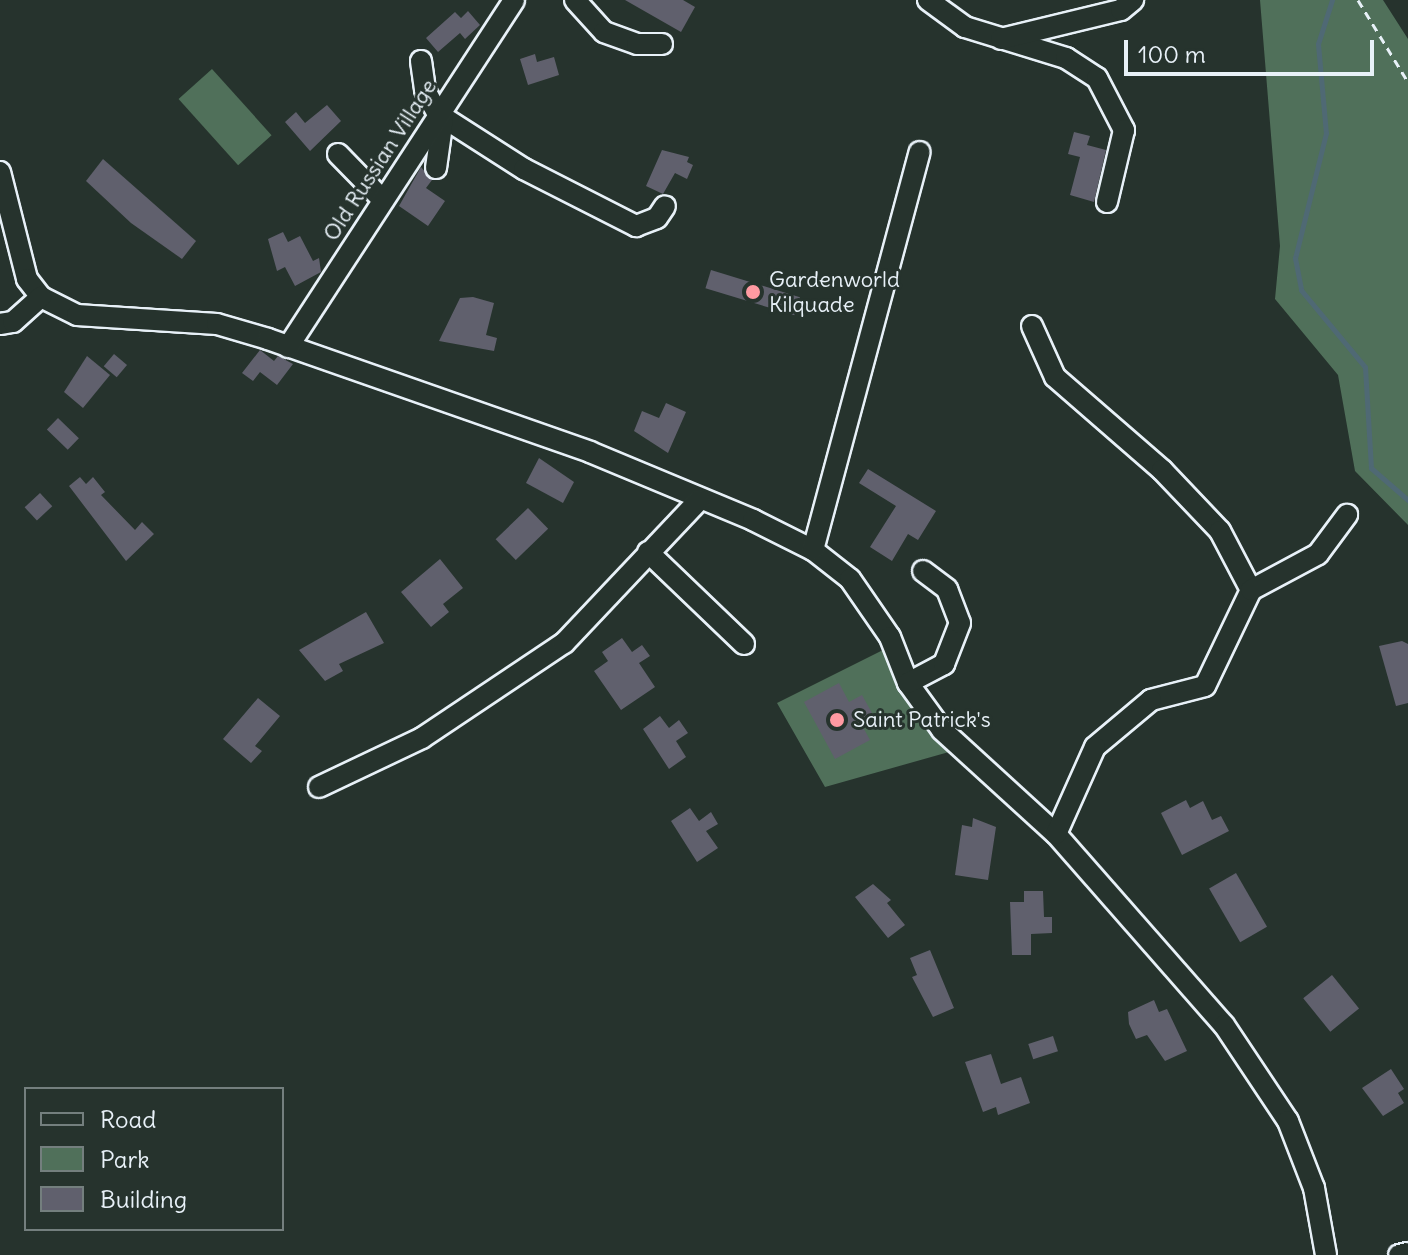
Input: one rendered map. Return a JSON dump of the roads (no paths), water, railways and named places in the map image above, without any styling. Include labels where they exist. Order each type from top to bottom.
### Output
[{"type":"street","name":"Old Russian Village","points":[[288,347],[381,198],[440,116],[514,0]]},
{"type":"street","points":[[575,0],[604,32],[637,44],[662,44]]},
{"type":"street","points":[[928,0],[950,20],[1066,58],[1097,78],[1107,90],[1124,130],[1107,202]]},
{"type":"street","points":[[1001,39],[1121,10],[1133,0]]},
{"type":"street","points":[[421,61],[425,90],[440,116],[625,222],[643,224],[657,218],[665,206]]},
{"type":"street","points":[[436,168],[440,116]]},
{"type":"street","points":[[813,550],[920,152]]},
{"type":"street","points":[[338,154],[381,198]]},
{"type":"street","points":[[0,172],[27,279],[41,297],[77,315],[217,324],[288,347],[590,452],[813,550],[850,579],[890,637],[908,683],[942,730],[1056,834],[1224,1025],[1288,1121],[1314,1188],[1326,1255]]},
{"type":"street","points":[[0,324],[13,322],[41,297]]},
{"type":"street","points":[[1032,326],[1055,377],[1162,470],[1220,531],[1251,590]]},
{"type":"street","points":[[319,787],[382,762],[564,643],[699,500]]},
{"type":"street","points":[[1056,834],[1095,747],[1151,700],[1205,686],[1251,590],[1318,554],[1347,515]]},
{"type":"street","points":[[648,552],[744,644]]},
{"type":"street","points":[[908,683],[944,664],[960,623],[947,589],[923,571]]},
{"type":"street","points":[[1399,1255],[1408,1253]]},
{"type":"waterway","points":[[1332,0],[1318,44],[1326,133],[1295,258],[1301,290],[1365,367],[1371,468],[1408,500]]},
{"type":"place","name":"Gardenworld Kilquade","points":[[753,292]]},
{"type":"place","name":"Saint Patrick's","points":[[837,720]]}]
